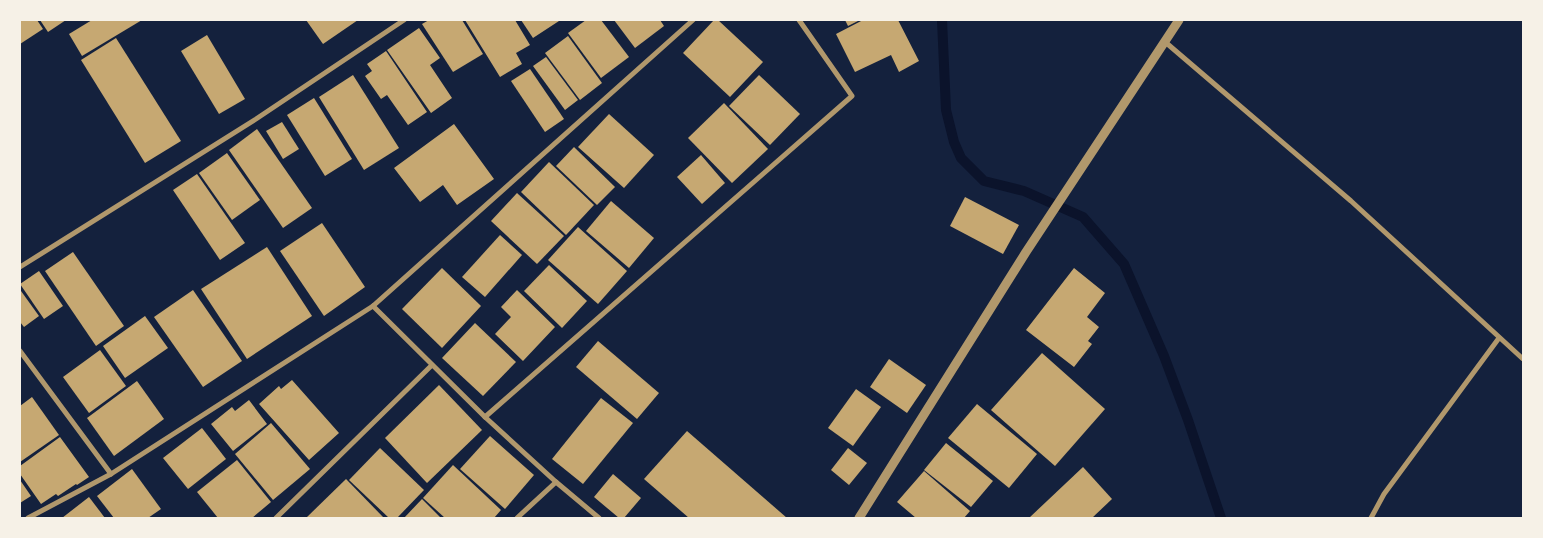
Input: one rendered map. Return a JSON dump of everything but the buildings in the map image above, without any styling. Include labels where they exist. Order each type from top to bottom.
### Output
[{"type":"street","points":[[20,267],[256,119],[404,20]]},
{"type":"street","points":[[28,518],[112,474],[373,306],[693,20]]},
{"type":"street","points":[[485,417],[852,96],[799,20]]},
{"type":"street","points":[[860,518],[1026,252],[1179,20]]},
{"type":"street","points":[[1164,41],[1351,201],[1523,359]]},
{"type":"street","points":[[373,306],[485,417],[556,482],[599,518]]},
{"type":"street","points":[[1371,518],[1384,494],[1499,338]]},
{"type":"street","points":[[20,351],[112,474]]},
{"type":"street","points":[[276,518],[432,365]]},
{"type":"street","points":[[517,518],[556,482]]},
{"type":"waterway","points":[[942,20],[946,110],[954,142],[961,158],[984,181],[1024,191],[1083,217],[1124,264],[1164,356],[1221,518]]}]
